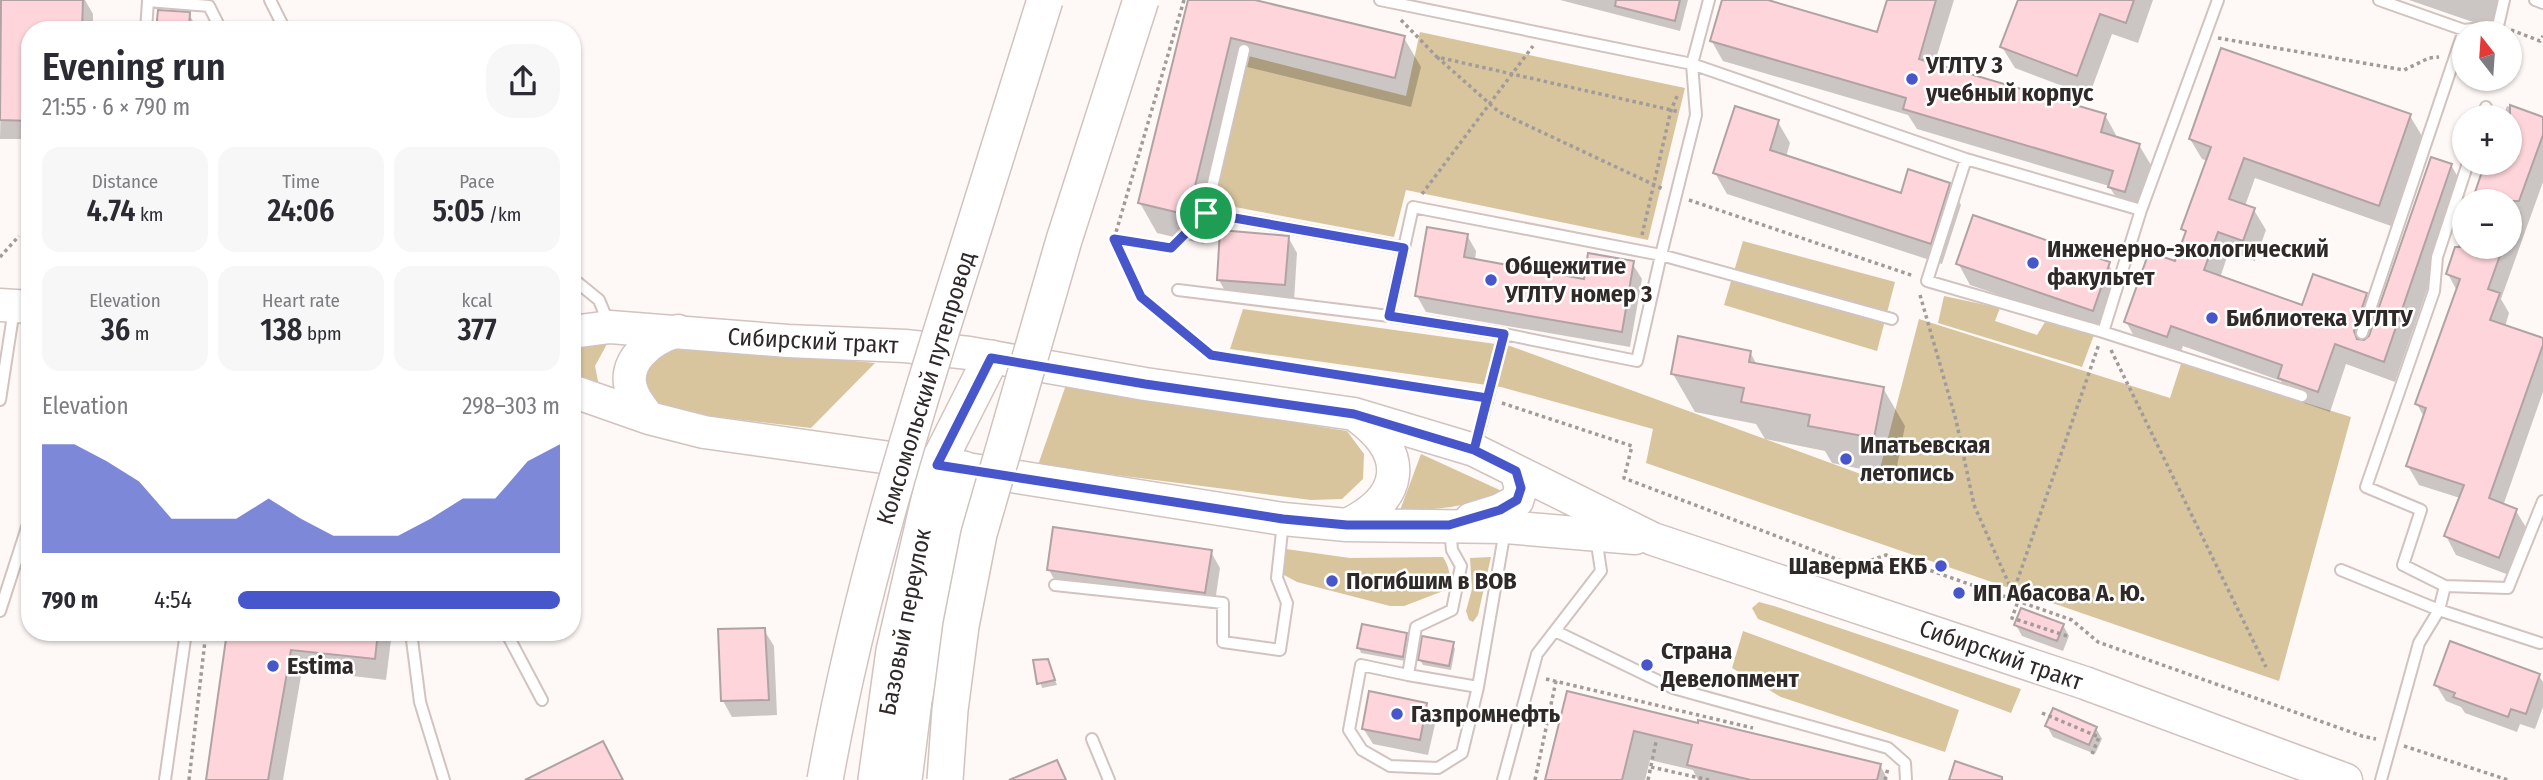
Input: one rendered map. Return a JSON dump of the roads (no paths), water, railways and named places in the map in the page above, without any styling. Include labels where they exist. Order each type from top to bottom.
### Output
[{"type":"main road","name":"Комсомольский путепровод","points":[[825,780],[836,718],[862,608],[921,394],[1045,0]]},
{"type":"main road","points":[[945,780],[950,710],[961,626],[979,534],[1064,240],[1141,0]]},
{"type":"main road","name":"Сибирский тракт","points":[[581,330],[610,327],[788,341],[905,346],[1354,414],[1474,450],[1653,540],[2085,683],[2346,780]]},
{"type":"main road","points":[[649,418],[632,393],[631,368],[653,341],[678,331]]},
{"type":"main road","name":"Комсомольский путепровод","points":[[950,467],[991,358]]},
{"type":"main road","name":"Сибирский тракт","points":[[581,394],[649,418],[728,436],[950,467],[1283,519],[1347,525],[1505,527],[1653,540]]},
{"type":"main road","points":[[1347,525],[1374,509],[1384,499],[1392,482],[1389,448],[1377,432],[1354,414]]},
{"type":"main road","name":"Базовый переулок","points":[[876,780],[894,651],[950,467]]},
{"type":"main road","name":"Базовый переулок","points":[[904,780],[950,467]]},
{"type":"main road","points":[[1449,525],[1500,510],[1517,500],[1521,488],[1516,471]]},
{"type":"lane","points":[[270,0],[280,21]]},
{"type":"lane","points":[[1381,0],[1692,64],[1966,159],[2141,210]]},
{"type":"lane","points":[[1178,290],[1389,316],[1504,334],[1637,360],[1696,115],[1692,64],[1709,0]]},
{"type":"lane","points":[[2103,332],[2141,210],[2218,0]]},
{"type":"lane","points":[[2378,0],[2452,26]]},
{"type":"lane","points":[[2499,21],[2504,0]]},
{"type":"lane","points":[[2535,0],[2543,3]]},
{"type":"lane","points":[[147,21],[148,1],[209,6],[216,21]]},
{"type":"lane","points":[[1244,50],[1206,213],[1404,248]]},
{"type":"lane","points":[[2362,333],[2452,64]]},
{"type":"lane","points":[[1966,159],[1927,281],[2103,332],[2302,396]]},
{"type":"lane","points":[[2464,175],[2437,257],[2434,291],[2366,487],[2421,510],[2403,565],[2445,586],[2508,588],[2543,500]]},
{"type":"lane","points":[[1389,316],[1413,207],[1661,255],[1892,319]]},
{"type":"lane","points":[[581,285],[599,300],[610,327]]},
{"type":"lane","points":[[0,400],[15,306]]},
{"type":"lane","points":[[1474,450],[1504,334]]},
{"type":"lane","points":[[1055,585],[1223,603],[1223,642],[1280,650],[1287,603],[1277,578],[1283,519]]},
{"type":"lane","points":[[1408,676],[1416,627],[1452,610],[1461,566],[1452,550],[1449,525]]},
{"type":"lane","points":[[1478,687],[1408,676],[1361,664],[1349,730],[1362,750],[1390,766],[1438,768],[1462,754],[1478,687],[1505,527]]},
{"type":"lane","points":[[1503,780],[1537,654],[1601,571],[1596,534]]},
{"type":"lane","points":[[0,611],[21,546]]},
{"type":"lane","points":[[2341,570],[2439,610],[2540,643]]},
{"type":"lane","points":[[2381,780],[2419,643],[2439,610],[2445,586]]},
{"type":"lane","points":[[1555,631],[1673,688],[1888,748],[1905,763],[1906,780]]},
{"type":"lane","points":[[165,780],[185,641]]},
{"type":"lane","points":[[412,641],[420,702],[444,780]]},
{"type":"lane","points":[[511,641],[542,700]]},
{"type":"lane","points":[[1091,738],[1109,780]]},
{"type":"place","name":"УГЛТУ 3 учебный корпус","points":[[1912,79]]},
{"type":"place","name":"Инженерно-экологический факультет","points":[[2033,263]]},
{"type":"place","name":"Общежитие УГЛТУ номер 3","points":[[1491,280]]},
{"type":"place","name":"Библиотека УГЛТУ","points":[[2212,318]]},
{"type":"place","name":"Ипатьевская летопись","points":[[1846,459]]},
{"type":"place","name":"Шаверма ЕКБ","points":[[1941,566]]},
{"type":"place","name":"Погибшим в ВОВ","points":[[1332,581]]},
{"type":"place","name":"ИП Абасова А. Ю.","points":[[1959,593]]},
{"type":"place","name":"Страна Девелопмент","points":[[1647,665]]},
{"type":"place","name":"Estima","points":[[273,666]]},
{"type":"place","name":"Газпромнефть","points":[[1397,714]]}]
